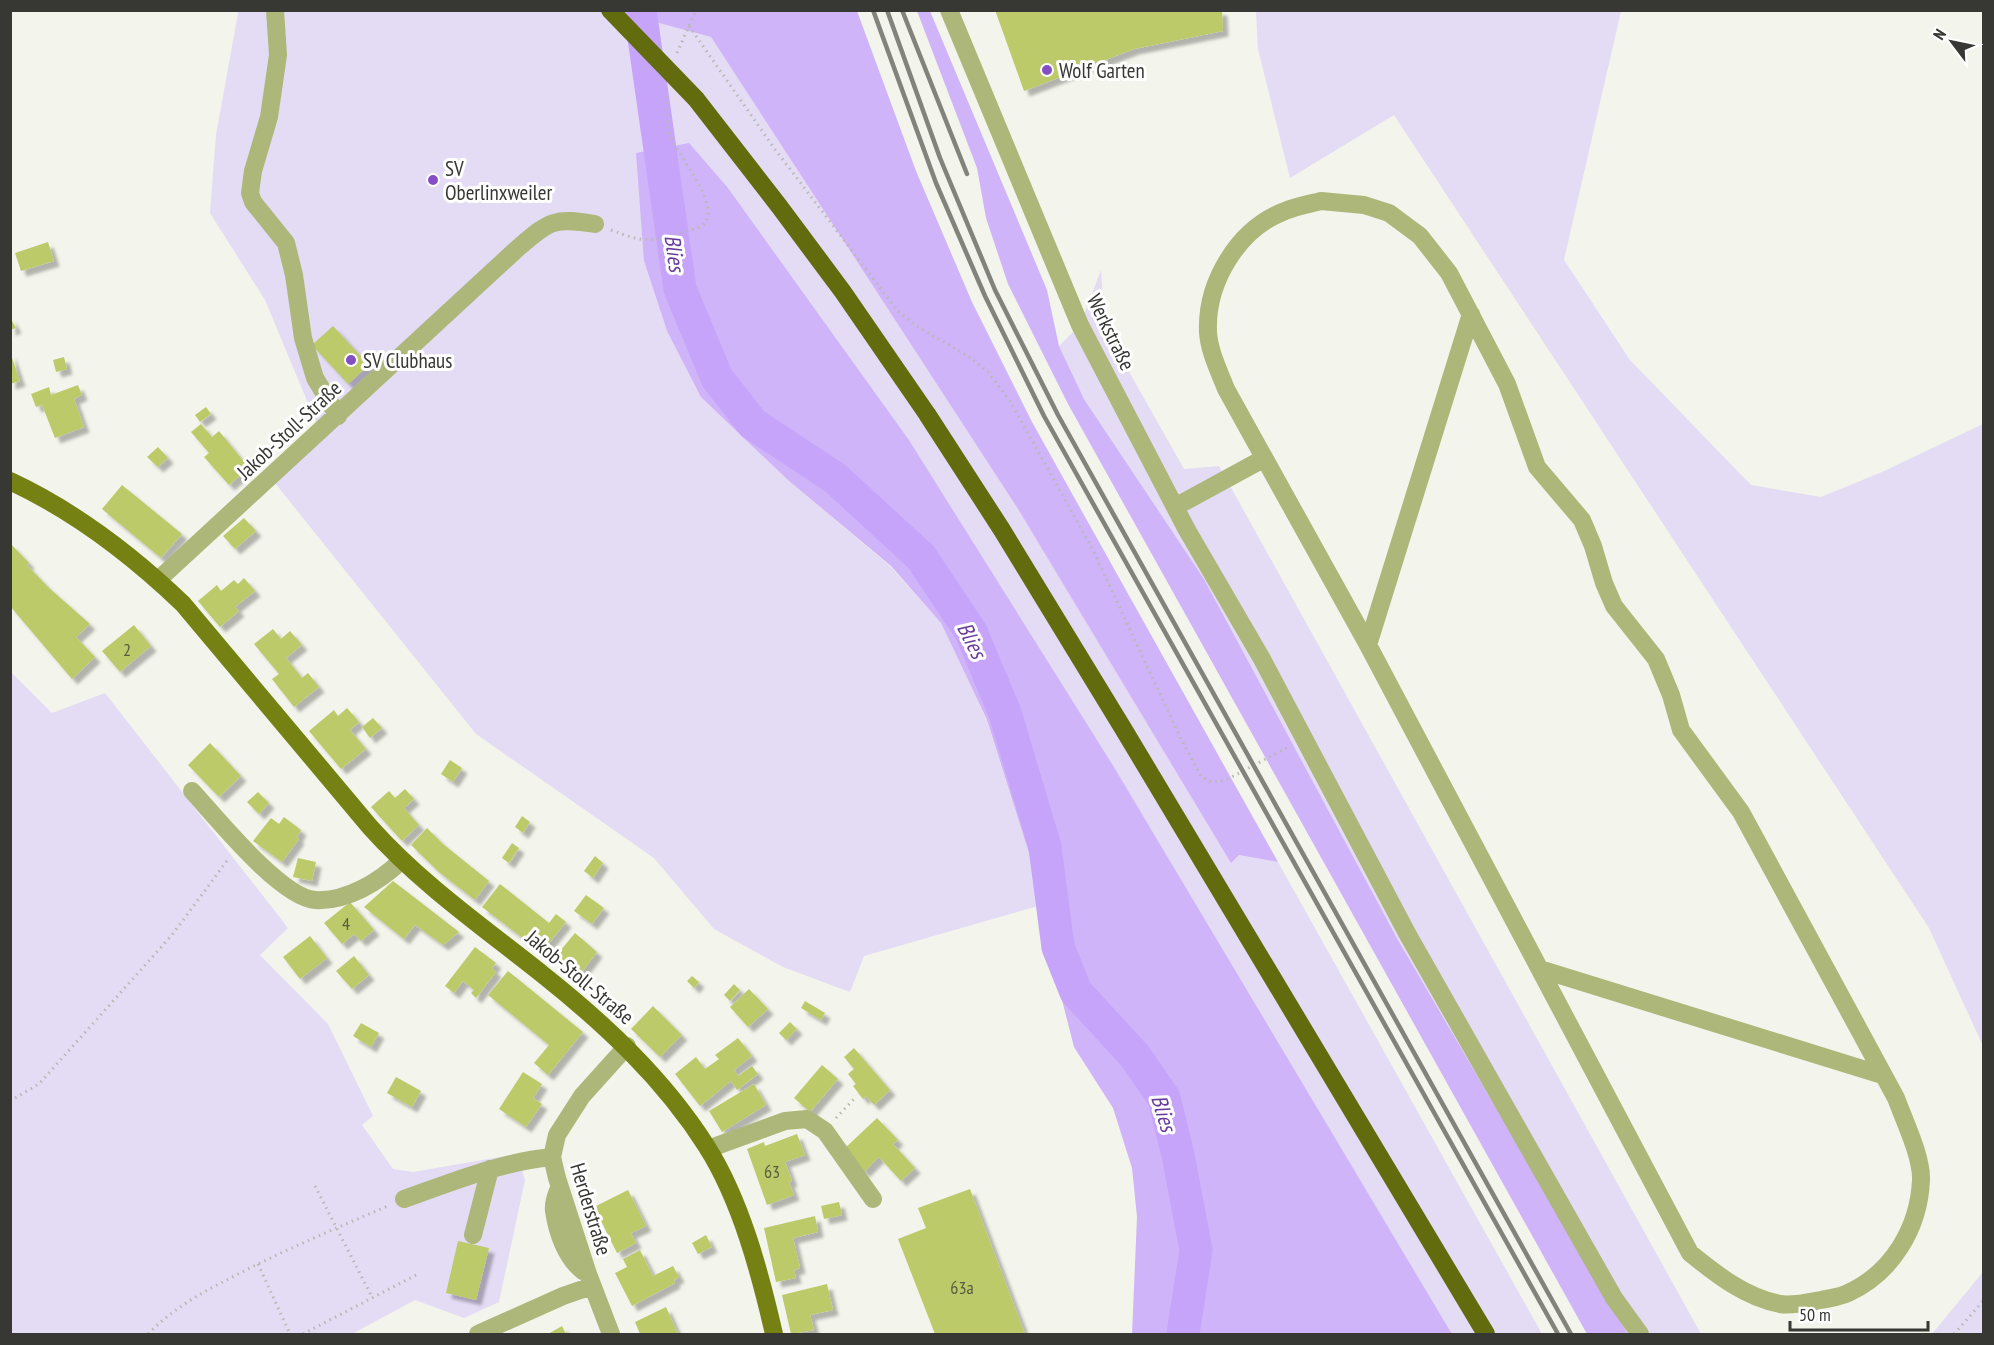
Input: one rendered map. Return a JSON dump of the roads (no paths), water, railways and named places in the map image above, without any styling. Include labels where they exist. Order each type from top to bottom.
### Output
[{"type":"highway","points":[[614,14],[696,99],[843,292],[927,414],[1002,530],[1124,730],[1486,1335]]},
{"type":"main road","name":"Jakob-Stoll-Straße","points":[[10,480],[94,530],[158,580],[183,604],[401,861],[544,975],[627,1046],[678,1104],[708,1149],[733,1200],[747,1236],[774,1335]]},
{"type":"street","points":[[275,10],[278,55],[269,117],[253,171],[250,192],[253,202],[286,243],[294,275],[303,338],[315,378],[338,416]]},
{"type":"street","name":"Werkstraße","points":[[949,10],[1080,325],[1175,507],[1262,659],[1408,935],[1614,1298],[1640,1335]]},
{"type":"street","points":[[1321,201],[1364,205],[1389,213],[1420,236],[1449,273],[1508,384],[1537,467],[1582,520],[1614,606],[1656,659],[1671,695],[1681,730],[1741,812],[1896,1098],[1914,1143],[1922,1178],[1916,1217],[1897,1253],[1875,1277],[1846,1294],[1782,1305],[1748,1294],[1717,1274],[1690,1252],[1368,645],[1263,459],[1226,389],[1215,361],[1208,333],[1215,282],[1233,252],[1255,229],[1284,211],[1321,201]]},
{"type":"street","name":"Jakob-Stoll-Straße","points":[[158,580],[544,226],[561,220],[595,224]]},
{"type":"street","points":[[1368,645],[1471,314]]},
{"type":"street","points":[[1175,507],[1263,459]]},
{"type":"street","points":[[192,791],[271,874],[295,893],[313,900],[334,899],[361,889],[385,876],[401,861]]},
{"type":"street","points":[[1540,969],[1882,1075]]},
{"type":"street","name":"Herderstraße","points":[[611,1335],[590,1280],[559,1186],[552,1157],[557,1135],[582,1096],[627,1046]]},
{"type":"street","points":[[708,1149],[785,1121],[807,1119],[825,1131],[873,1199]]},
{"type":"street","points":[[404,1199],[489,1169],[552,1157]]},
{"type":"street","points":[[473,1234],[489,1169]]},
{"type":"street","points":[[478,1335],[563,1296],[590,1280]]},
{"type":"waterway","name":"Blies","points":[[640,10],[680,289],[717,378],[753,424],[835,478],[921,557],[971,632],[1005,713],[1045,847],[1058,947],[1076,992],[1135,1056],[1164,1098],[1178,1155],[1196,1250],[1183,1334]]},
{"type":"railway","points":[[873,10],[936,183],[985,296],[1044,416],[1558,1334]]},
{"type":"railway","points":[[887,10],[940,158],[995,290],[1058,415],[1571,1334]]},
{"type":"railway","points":[[902,10],[967,174]]},
{"type":"place","name":"Wolf Garten","points":[[1047,70]]},
{"type":"place","name":"SV Oberlinxweiler","points":[[433,180]]},
{"type":"place","name":"SV Clubhaus","points":[[351,360]]}]
